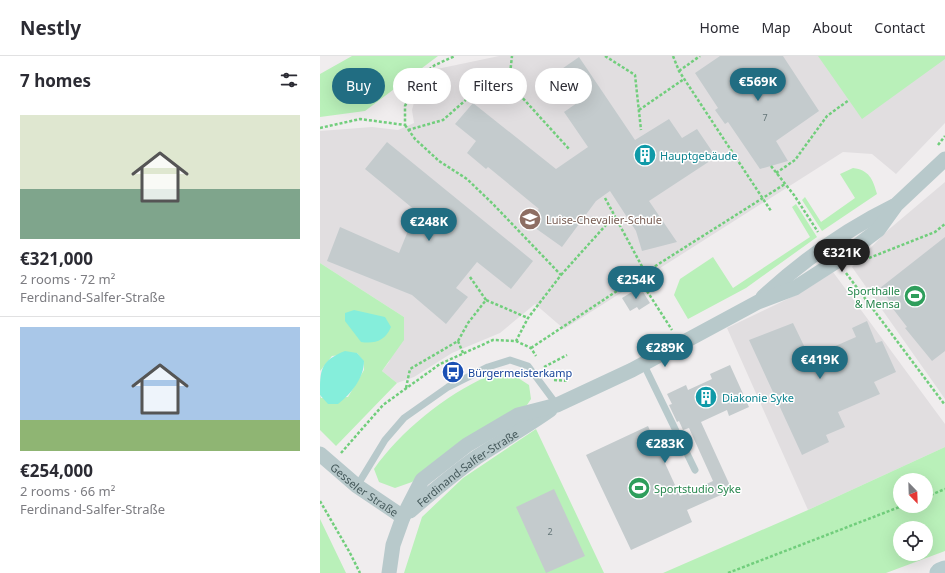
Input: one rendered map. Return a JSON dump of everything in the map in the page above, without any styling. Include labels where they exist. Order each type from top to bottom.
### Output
[{"type":"main road","points":[[940,573],[945,571]]},
{"type":"street","name":"Ferdinand-Salfer-Straße","points":[[404,517],[422,480],[467,445],[518,415],[557,405],[643,363],[758,302],[795,288],[837,261],[878,230],[896,205],[939,154]]},
{"type":"street","name":"Ferdinand-Salfer-Straße","points":[[758,302],[786,276],[870,218],[896,205]]},
{"type":"street","name":"Gesseler Straße","points":[[326,459],[357,486],[404,517],[393,545],[389,573]]},
{"type":"lane","points":[[357,486],[385,440],[404,418],[448,387],[488,367],[510,360],[528,366],[557,405]]},
{"type":"lane","points":[[643,363],[695,470]]},
{"type":"path","points":[[456,56],[435,65],[419,77],[405,106],[405,125],[415,139],[439,161],[467,179],[561,275]]},
{"type":"path","points":[[511,68],[512,56]]},
{"type":"path","points":[[605,56],[635,75],[641,130]]},
{"type":"path","points":[[673,56],[678,71],[771,211]]},
{"type":"path","points":[[678,71],[700,56]]},
{"type":"path","points":[[639,110],[684,79]]},
{"type":"path","points":[[776,173],[795,160],[827,116],[849,100]]},
{"type":"path","points":[[527,103],[569,149]]},
{"type":"path","points":[[408,130],[443,120],[461,104]]},
{"type":"path","points":[[320,128],[360,119],[405,125]]},
{"type":"path","points":[[939,154],[945,136]]},
{"type":"path","points":[[771,166],[785,184],[821,238]]},
{"type":"path","points":[[531,348],[645,272],[785,184]]},
{"type":"path","points":[[605,198],[645,272]]},
{"type":"path","points":[[516,342],[528,318],[561,275],[615,216]]},
{"type":"path","points":[[864,260],[935,232],[945,224]]},
{"type":"path","points":[[837,261],[945,405]]},
{"type":"path","points":[[470,277],[486,300],[528,318]]},
{"type":"path","points":[[638,277],[673,333],[677,330]]},
{"type":"path","points":[[406,388],[410,369],[458,341],[468,323],[486,300]]},
{"type":"path","points":[[326,459],[383,405],[406,388],[440,364],[493,340],[516,342],[531,348],[547,372]]},
{"type":"path","points":[[458,341],[463,353]]},
{"type":"path","points":[[543,367],[567,355]]},
{"type":"path","points":[[551,377],[555,381],[572,381]]},
{"type":"path","points":[[933,494],[945,489]]},
{"type":"path","points":[[320,501],[360,573]]},
{"type":"path","points":[[728,573],[893,509]]},
{"type":"shaded area","points":[[352,56],[438,56],[422,68],[393,68],[393,90],[385,96],[385,68],[332,68],[332,104],[374,104],[365,111],[320,117],[320,74]]},
{"type":"shaded area","name":"Luise-Chevalier-Schule","points":[[499,56],[945,56],[945,123],[896,174],[872,154],[843,152],[564,329],[535,304],[500,333],[452,353],[414,377],[397,383],[382,371],[389,362],[404,317],[320,263],[320,131],[372,127],[398,130],[414,123],[412,110],[414,104],[451,104],[451,68],[442,68]]},
{"type":"shaded area","points":[[818,56],[945,56],[945,59],[862,119]]},
{"type":"shaded area","points":[[853,168],[863,171],[870,176],[877,194],[822,231],[802,200],[805,197],[821,222],[855,198],[840,174]]},
{"type":"shaded area","points":[[945,182],[945,399],[852,267],[887,231]]},
{"type":"shaded area","points":[[796,204],[817,237],[746,288],[688,319],[674,295],[680,279],[713,257],[733,288],[810,237],[792,207]]},
{"type":"shaded area","points":[[320,263],[404,317],[404,340],[382,371],[397,383],[336,446],[320,430],[320,395],[321,398],[348,397],[364,370],[364,362],[357,353],[332,356],[320,371]]},
{"type":"shaded area","points":[[833,272],[945,424],[945,447],[808,510],[727,328],[800,293]]},
{"type":"shaded area","points":[[354,310],[385,317],[391,327],[389,332],[386,336],[375,342],[361,342],[345,321],[345,313]]},
{"type":"shaded area","points":[[345,351],[357,353],[364,361],[362,373],[356,385],[343,400],[338,404],[328,404],[320,395],[321,373],[326,363]]},
{"type":"shaded area","points":[[512,374],[529,385],[531,399],[527,405],[453,449],[412,482],[395,488],[379,482],[374,469],[410,428],[440,404],[472,384],[491,375]]},
{"type":"shaded area","points":[[536,429],[604,573],[404,573],[422,517],[463,478]]},
{"type":"shaded area","points":[[945,447],[945,551],[933,555],[933,521],[893,521],[893,561],[918,561],[886,573],[663,573],[808,510]]},
{"type":"shaded area","points":[[320,519],[346,573],[320,573]]},
{"type":"building","points":[[720,56],[783,56],[819,111],[776,141],[788,161],[760,169],[728,122],[725,124],[715,110],[718,108],[695,73]]},
{"type":"building","name":"Hauptgebäude","points":[[579,57],[586,68],[563,68]]},
{"type":"building","name":"Hauptgebäude","points":[[592,76],[635,140],[669,119],[682,138],[697,129],[716,157],[649,201],[677,242],[642,251],[636,231],[610,191],[596,201],[562,247],[524,220],[539,209],[488,167],[486,169],[467,153],[476,141],[455,124],[472,104],[474,104],[556,169],[588,147],[564,112],[576,104],[592,104]]},
{"type":"building","points":[[387,142],[533,261],[511,289],[477,262],[456,288],[468,297],[446,324],[412,295],[327,261],[340,227],[399,253],[416,211],[365,169]]},
{"type":"building","name":"Sporthalle & Mensa","points":[[945,237],[945,351],[932,361],[905,328],[907,327],[890,305],[892,304],[880,288]]},
{"type":"building","points":[[640,287],[650,303],[639,310],[637,307],[630,311],[622,298]]},
{"type":"building","points":[[867,321],[876,343],[882,341],[896,372],[874,382],[880,394],[838,412],[845,427],[826,435],[829,442],[802,455],[749,340],[793,323],[807,352],[824,351],[856,337],[852,328]]},
{"type":"building","name":"Sportstudio Syke","points":[[730,365],[749,407],[729,416],[727,410],[701,422],[732,490],[687,510],[692,522],[631,550],[586,455],[648,426],[680,496],[713,481],[689,428],[683,430],[679,421],[677,422],[669,405],[672,404],[667,394],[686,385],[688,390],[712,379],[710,374]]},
{"type":"building","points":[[554,489],[585,556],[546,573],[516,507]]},
{"type":"place","name":"Hauptgebäude","points":[[645,155]]},
{"type":"place","name":"Luise-Chevalier-Schule","points":[[530,219]]},
{"type":"place","name":"Sporthalle & Mensa","points":[[915,296]]},
{"type":"place","name":"Bürgermeisterkamp","points":[[453,372]]},
{"type":"place","name":"Diakonie Syke","points":[[706,397]]},
{"type":"place","name":"Sportstudio Syke","points":[[639,488]]}]
